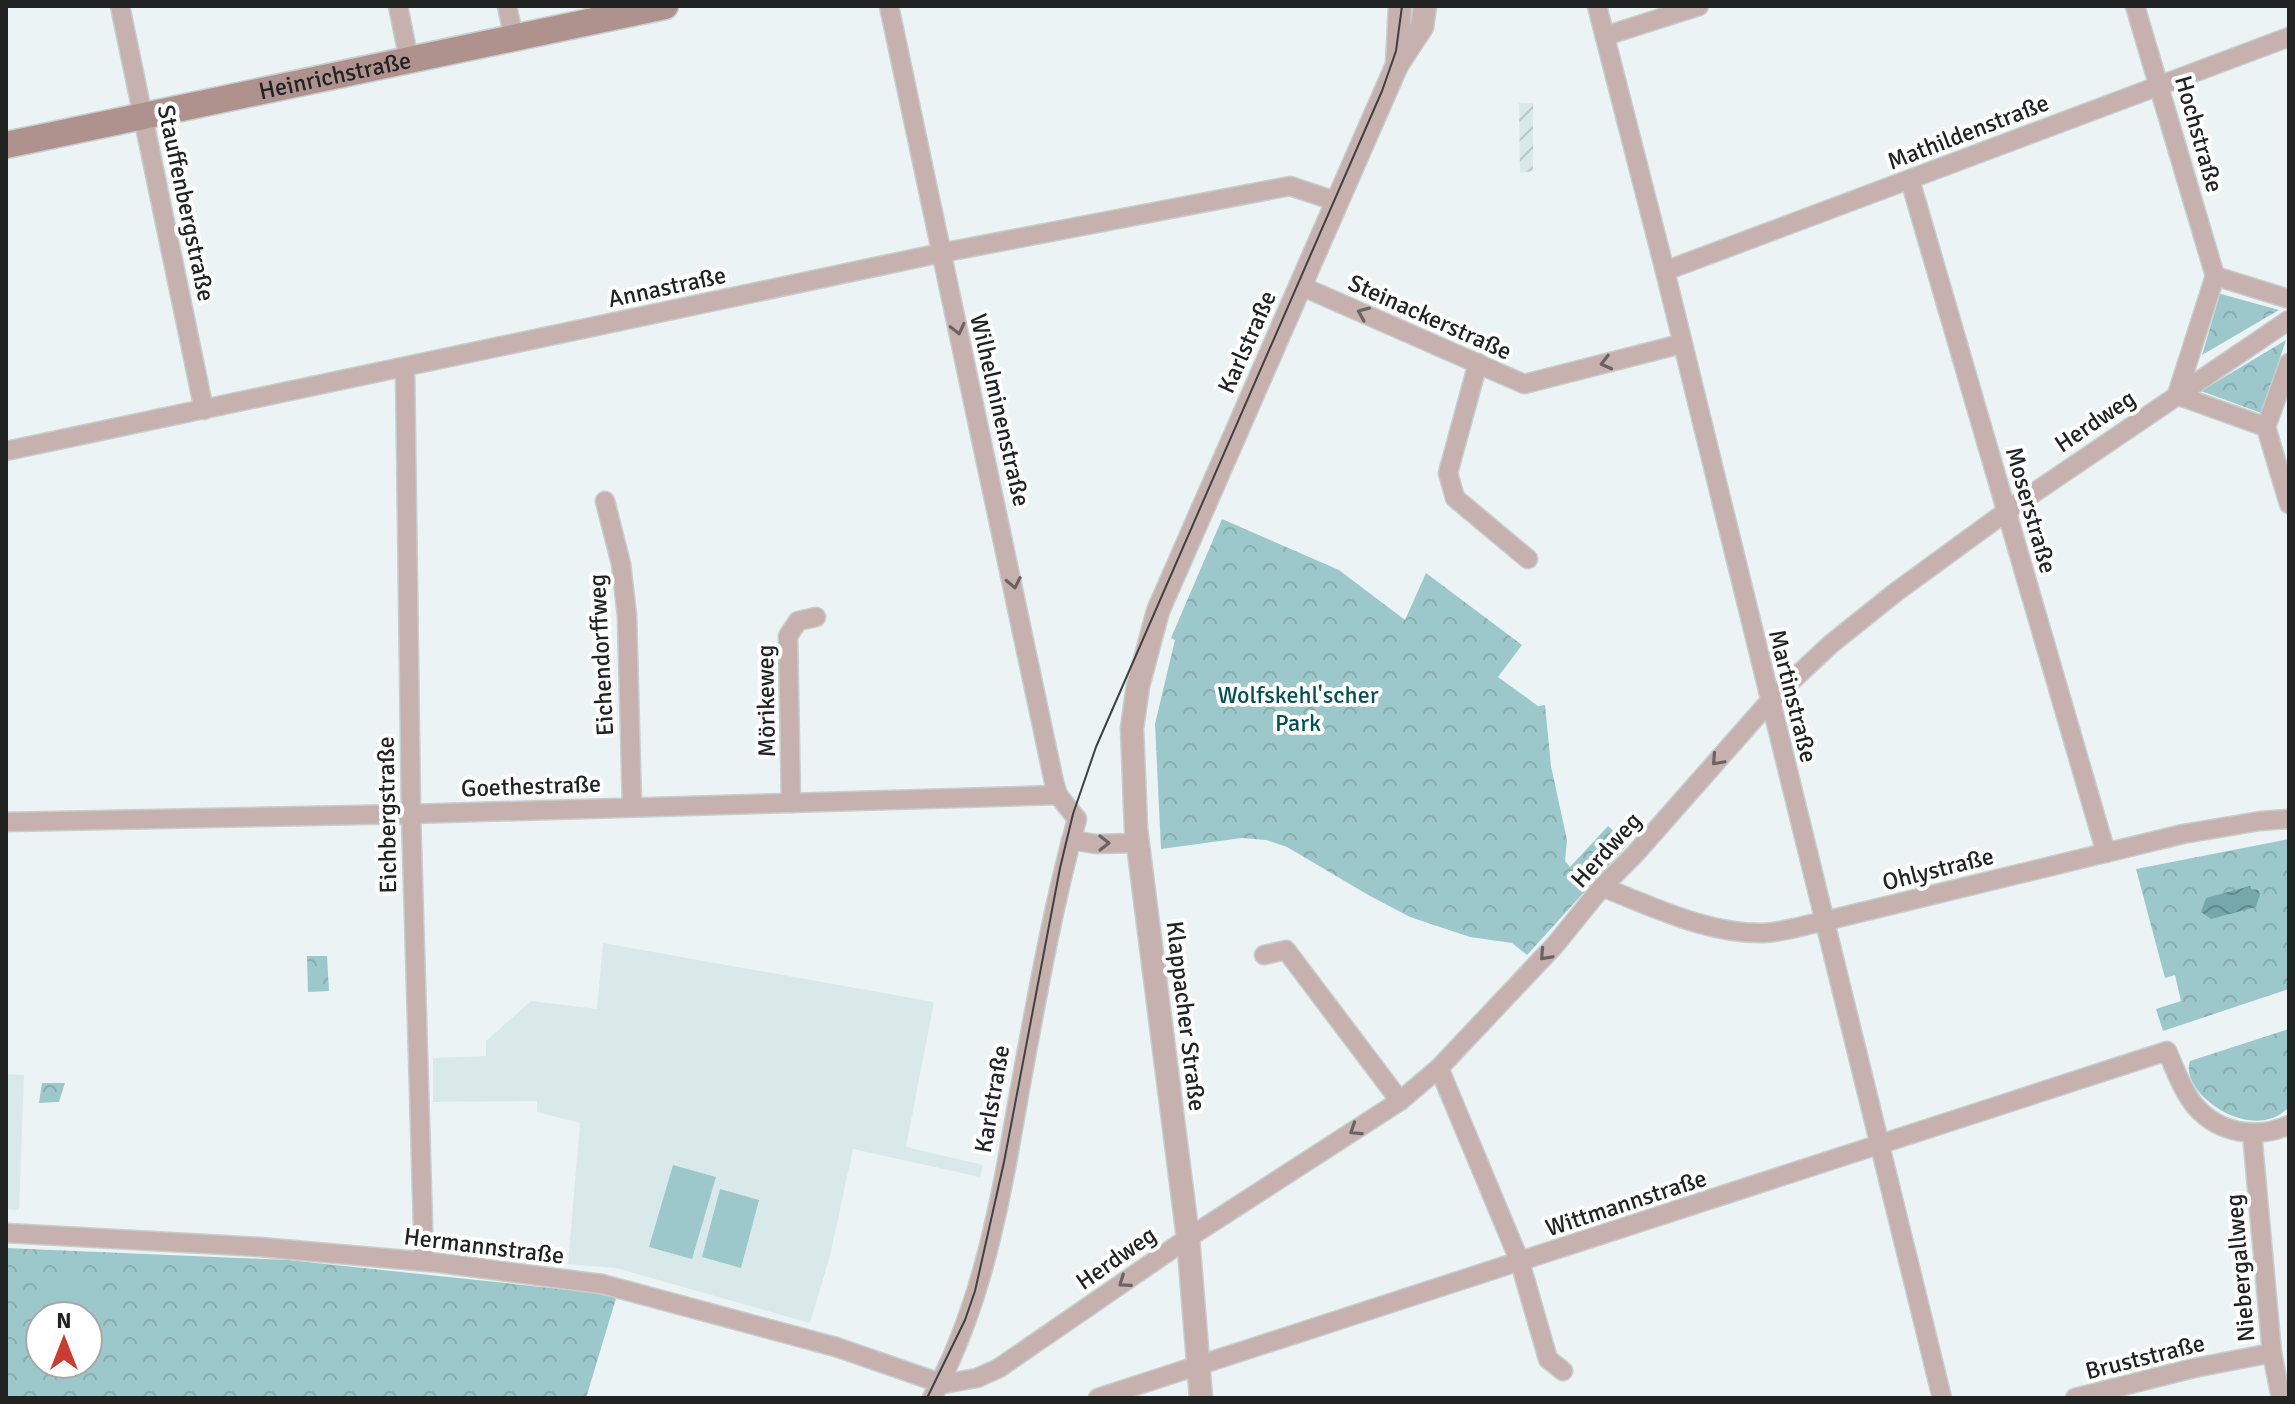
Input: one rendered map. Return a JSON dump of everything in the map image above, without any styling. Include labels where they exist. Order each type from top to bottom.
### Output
[{"type":"main road","name":"Heinrichstraße","points":[[6,145],[665,6]]},
{"type":"street","name":"Stauffenbergstraße","points":[[120,6],[204,410]]},
{"type":"street","points":[[398,6],[409,60]]},
{"type":"street","points":[[507,6],[514,38]]},
{"type":"street","name":"Wilhelminenstraße","points":[[889,6],[1058,795],[1077,819]]},
{"type":"street","name":"Karlstraße","points":[[1397,65],[1400,6]]},
{"type":"street","name":"Karlstraße","points":[[1149,641],[1157,614],[1397,65],[1422,27],[1425,6]]},
{"type":"street","name":"Martinstraße","points":[[1597,6],[1942,1398]]},
{"type":"street","points":[[1605,36],[1699,6]]},
{"type":"street","name":"Hochstraße","points":[[2135,6],[2215,276]]},
{"type":"street","name":"Mathildenstraße","points":[[1665,271],[2289,37]]},
{"type":"street","name":"Moserstraße","points":[[1910,180],[2106,853]]},
{"type":"street","name":"Annastraße","points":[[6,451],[941,253],[1290,186],[1338,202]]},
{"type":"street","points":[[2266,427],[2177,395],[2215,276],[2289,299]]},
{"type":"street","name":"Steinackerstraße","points":[[1301,286],[1524,384],[1681,344]]},
{"type":"street","name":"Herdweg","points":[[940,1391],[999,1368],[1188,1238],[1400,1101],[1439,1068],[1555,945],[1602,887],[1769,702],[1831,644],[2007,511],[2289,320]]},
{"type":"street","points":[[1478,363],[1448,473],[1455,498],[1528,559]]},
{"type":"street","points":[[2289,363],[2266,427],[2289,504]]},
{"type":"street","name":"Eichbergstraße","points":[[405,367],[411,814],[424,1261]]},
{"type":"street","name":"Eichendorffweg","points":[[605,501],[621,564],[627,616],[632,807]]},
{"type":"street","name":"Mörikeweg","points":[[791,803],[788,636],[798,621],[816,617]]},
{"type":"street","name":"Klappacher Straße","points":[[1149,641],[1132,728],[1137,843],[1188,1238],[1201,1398]]},
{"type":"street","name":"Goethestraße","points":[[6,822],[1058,795]]},
{"type":"street","name":"Karlstraße","points":[[940,1391],[977,1292],[1005,1173],[1063,869],[1077,819]]},
{"type":"street","name":"Ohlystraße","points":[[1602,887],[1688,921],[1767,933],[2183,834],[2289,819]]},
{"type":"street","points":[[1071,840],[1096,844],[1137,843]]},
{"type":"street","points":[[1264,955],[1286,950],[1400,1101]]},
{"type":"street","name":"Wittmannstraße","points":[[1098,1398],[2167,1051],[2196,1108],[2223,1128],[2252,1133]]},
{"type":"street","points":[[1439,1068],[1520,1262],[1548,1359],[1563,1371]]},
{"type":"street","points":[[2252,1133],[2273,1132],[2289,1125]]},
{"type":"street","name":"Niebergallweg","points":[[2252,1133],[2272,1353],[2281,1398]]},
{"type":"street","name":"Hermannstraße","points":[[6,1233],[260,1247],[424,1261],[602,1284],[836,1347],[940,1391]]},
{"type":"street","name":"Bruststraße","points":[[2075,1398],[2194,1368],[2272,1353]]},
{"type":"shaded area","points":[[1519,103],[1533,103],[1533,171],[1520,173]]},
{"type":"shaded area","points":[[603,943],[934,1002],[906,1147],[983,1165],[980,1177],[853,1149],[830,1256],[810,1323],[616,1268],[568,1264],[580,1123],[537,1112],[537,1101],[433,1102],[433,1058],[486,1056],[486,1041],[531,1001],[597,1009]]},
{"type":"shaded area","points":[[6,1074],[24,1075],[19,1210],[6,1209]]},
{"type":"green space","points":[[2220,294],[2279,310],[2202,355]]},
{"type":"green space","points":[[2286,340],[2261,413],[2201,391]]},
{"type":"green space","name":"Wolfskehl'scher Park","points":[[1222,519],[1339,570],[1405,620],[1426,573],[1522,645],[1498,677],[1538,706],[1545,705],[1551,766],[1567,840],[1565,861],[1570,867],[1608,826],[1628,844],[1527,955],[1512,943],[1470,937],[1410,917],[1287,847],[1266,840],[1242,838],[1161,849],[1155,724],[1175,640],[1171,638]]},
{"type":"green space","points":[[2289,839],[2289,989],[2163,1031],[2156,1009],[2181,1001],[2175,975],[2165,978],[2136,869]]},
{"type":"green space","points":[[307,956],[327,956],[329,991],[308,992]]},
{"type":"green space","points":[[2289,1029],[2289,1107],[2274,1117],[2256,1121],[2238,1118],[2221,1110],[2195,1087],[2189,1073],[2190,1061]]},
{"type":"green space","points":[[42,1083],[65,1083],[59,1102],[39,1103]]},
{"type":"green space","points":[[673,1165],[716,1177],[692,1259],[649,1247]]},
{"type":"green space","points":[[720,1189],[759,1200],[741,1268],[702,1257]]},
{"type":"green space","points":[[6,1248],[288,1260],[617,1295],[586,1398],[6,1398]]},
{"type":"green space","points":[[46,1275],[98,1277],[97,1300],[45,1300]]},
{"type":"water","points":[[2250,886],[2260,894],[2256,907],[2211,919],[2201,912],[2206,898]]},
{"type":"tram line","points":[[927,1398],[965,1320],[975,1291],[1004,1162],[1073,814],[1096,747],[1382,91],[1396,51],[1402,6]]}]
